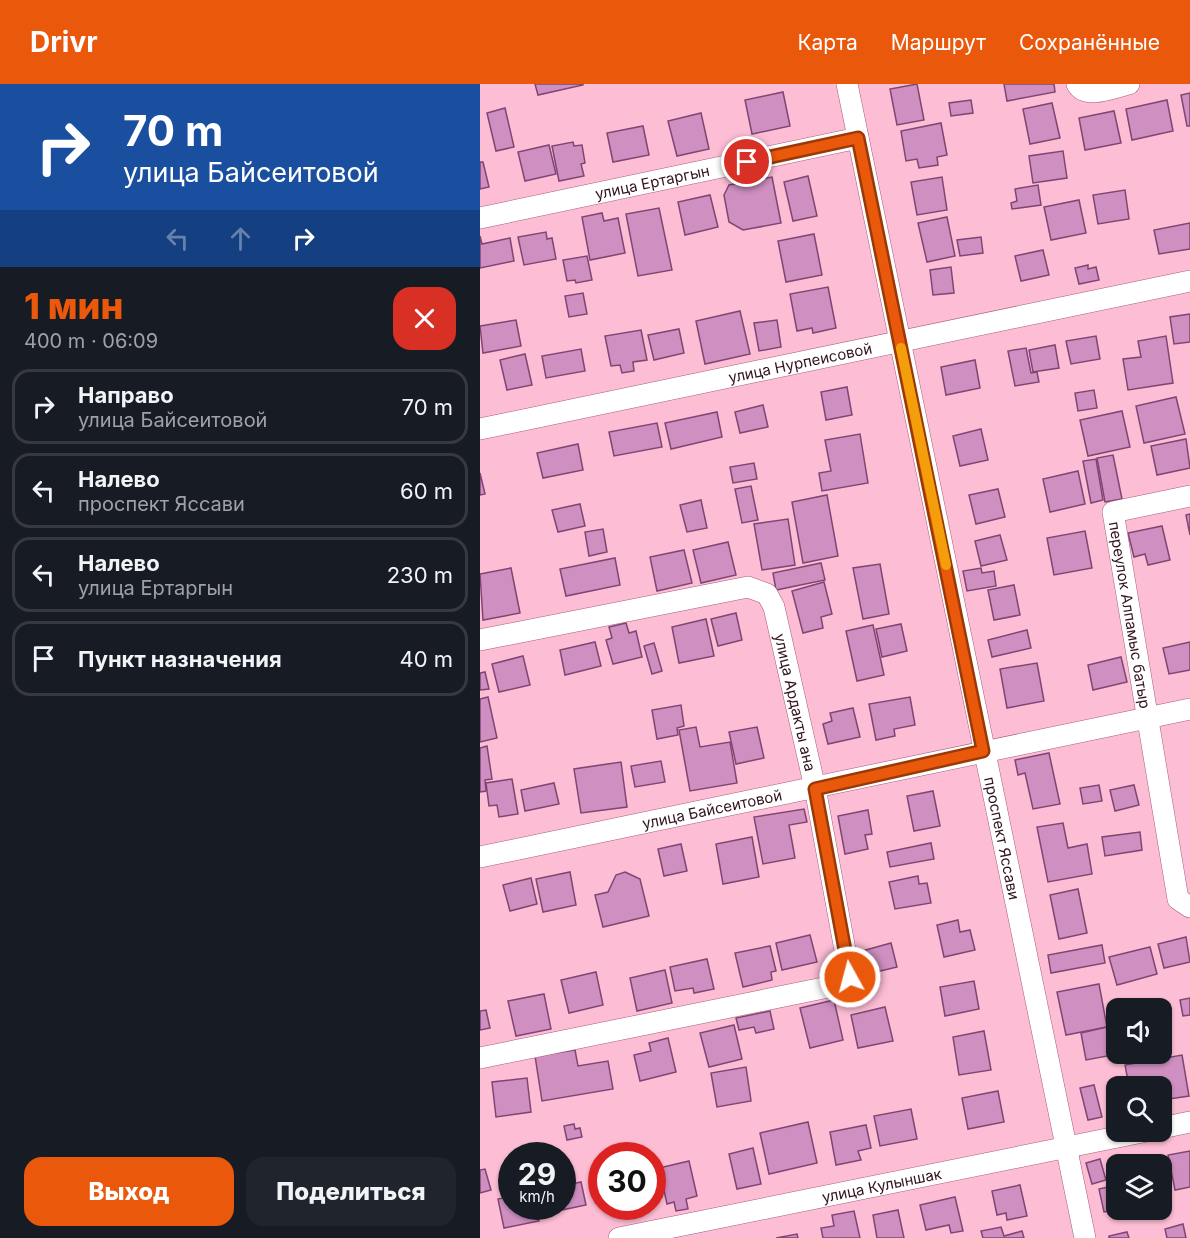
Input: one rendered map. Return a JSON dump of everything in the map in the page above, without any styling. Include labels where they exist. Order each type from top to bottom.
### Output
[{"type":"street","name":"проспект Яссави","points":[[848,84],[983,751],[1085,1238]]},
{"type":"street","points":[[1077,84],[1080,89],[1089,92],[1129,84]]},
{"type":"street","name":"улица Ертаргын","points":[[480,218],[858,138]]},
{"type":"street","name":"улица Нурпеисовой","points":[[480,429],[1190,281]]},
{"type":"street","name":"переулок Алпамыс батыр","points":[[1190,496],[1113,513],[1178,899],[1190,907]]},
{"type":"street","name":"улица Ардакты ана","points":[[480,640],[748,587],[757,588],[771,599],[815,789],[850,966],[848,981],[480,1058]]},
{"type":"street","name":"улица Байсеитовой","points":[[480,857],[1190,709]]},
{"type":"street","points":[[1172,1126],[1190,1122]]},
{"type":"street","name":"улица Кулыншак","points":[[619,1238],[1106,1140]]},
{"type":"building","points":[[535,84],[583,84],[583,85],[538,95]]},
{"type":"building","points":[[917,84],[924,120],[897,125],[890,89]]},
{"type":"building","points":[[1004,84],[1054,84],[1055,92],[1007,101]]},
{"type":"building","points":[[783,92],[790,126],[752,134],[745,100]]},
{"type":"building","points":[[1190,93],[1190,126],[1187,126],[1181,95]]},
{"type":"building","points":[[971,100],[973,113],[951,116],[949,103]]},
{"type":"building","points":[[1167,100],[1173,131],[1132,140],[1126,109]]},
{"type":"building","points":[[1052,103],[1060,138],[1030,144],[1023,109]]},
{"type":"building","points":[[505,108],[514,147],[496,151],[487,113]]},
{"type":"building","points":[[1114,111],[1121,143],[1085,150],[1079,118]]},
{"type":"building","points":[[701,113],[709,149],[677,156],[668,121]]},
{"type":"building","points":[[941,123],[947,155],[937,157],[938,165],[919,168],[917,159],[906,161],[901,131]]},
{"type":"building","points":[[643,126],[649,155],[613,162],[607,133]]},
{"type":"building","points":[[573,142],[574,146],[582,145],[585,163],[581,164],[584,176],[559,181],[552,146]]},
{"type":"building","points":[[549,145],[556,174],[525,181],[518,152]]},
{"type":"building","points":[[1063,151],[1067,178],[1033,183],[1029,156]]},
{"type":"building","points":[[480,162],[483,162],[489,187],[480,189]]},
{"type":"building","points":[[808,176],[817,216],[793,221],[784,182]]},
{"type":"building","points":[[772,177],[781,223],[743,230],[729,222],[724,195],[729,185]]},
{"type":"building","points":[[942,177],[947,210],[917,215],[911,182]]},
{"type":"building","points":[[1038,185],[1041,205],[1012,209],[1011,203],[1017,201],[1015,189]]},
{"type":"building","points":[[1125,190],[1129,219],[1098,224],[1093,195]]},
{"type":"building","points":[[710,195],[718,227],[685,235],[678,202]]},
{"type":"building","points":[[1079,200],[1086,233],[1051,240],[1044,207]]},
{"type":"building","points":[[659,208],[672,270],[638,276],[626,214]]},
{"type":"building","points":[[602,213],[604,221],[618,218],[625,253],[590,260],[582,217]]},
{"type":"building","points":[[947,217],[955,256],[927,262],[918,223]]},
{"type":"building","points":[[1190,223],[1190,249],[1159,254],[1154,230]]},
{"type":"building","points":[[546,232],[547,239],[552,238],[556,259],[524,265],[518,237]]},
{"type":"building","points":[[814,234],[822,275],[786,282],[778,241]]},
{"type":"building","points":[[480,236],[482,244],[510,238],[514,261],[480,268]]},
{"type":"building","points":[[981,237],[983,253],[960,256],[957,240]]},
{"type":"building","points":[[1043,250],[1049,275],[1021,281],[1015,256]]},
{"type":"building","points":[[587,256],[592,280],[576,283],[575,280],[567,281],[563,260]]},
{"type":"building","points":[[1088,265],[1088,269],[1096,267],[1099,280],[1079,284],[1075,268]]},
{"type":"building","points":[[951,267],[954,293],[933,295],[930,270]]},
{"type":"building","points":[[828,287],[836,328],[813,333],[812,328],[797,331],[790,294]]},
{"type":"building","points":[[583,293],[587,314],[569,317],[565,296]]},
{"type":"building","points":[[740,311],[750,354],[705,364],[696,321]]},
{"type":"building","points":[[1190,314],[1190,342],[1174,344],[1170,317]]},
{"type":"building","points":[[516,320],[521,346],[483,353],[480,326]]},
{"type":"building","points":[[777,320],[781,347],[759,351],[754,323]]},
{"type":"building","points":[[679,329],[684,353],[654,360],[648,335]]},
{"type":"building","points":[[641,330],[647,360],[633,362],[634,371],[622,373],[620,365],[611,366],[605,336]]},
{"type":"building","points":[[1096,336],[1100,359],[1071,364],[1066,341]]},
{"type":"building","points":[[1166,336],[1173,383],[1128,390],[1123,359],[1141,357],[1138,341]]},
{"type":"building","points":[[1055,345],[1059,368],[1033,372],[1029,350]]},
{"type":"building","points":[[1026,348],[1031,373],[1037,372],[1039,382],[1015,386],[1008,351]]},
{"type":"building","points":[[581,349],[585,371],[546,378],[542,356]]},
{"type":"building","points":[[525,354],[532,385],[507,390],[500,360]]},
{"type":"building","points":[[975,360],[980,388],[946,395],[941,367]]},
{"type":"building","points":[[847,387],[852,415],[826,420],[821,392]]},
{"type":"building","points":[[1094,390],[1097,408],[1078,411],[1075,393]]},
{"type":"building","points":[[1176,397],[1185,434],[1144,443],[1136,406]]},
{"type":"building","points":[[763,405],[768,427],[740,433],[735,412]]},
{"type":"building","points":[[1122,411],[1130,447],[1088,456],[1080,420]]},
{"type":"building","points":[[717,412],[722,437],[671,449],[665,423]]},
{"type":"building","points":[[657,423],[662,447],[614,456],[609,432]]},
{"type":"building","points":[[981,429],[988,460],[960,466],[953,436]]},
{"type":"building","points":[[860,434],[868,483],[822,491],[819,473],[831,471],[825,440]]},
{"type":"building","points":[[1186,439],[1190,468],[1157,475],[1151,446]]},
{"type":"building","points":[[578,444],[583,470],[543,478],[537,453]]},
{"type":"building","points":[[1113,455],[1122,499],[1105,502],[1097,458]]},
{"type":"building","points":[[1096,459],[1103,500],[1091,503],[1083,461]]},
{"type":"building","points":[[754,463],[757,479],[733,483],[730,467]]},
{"type":"building","points":[[1078,471],[1085,504],[1050,512],[1043,479]]},
{"type":"building","points":[[480,473],[485,494],[480,495]]},
{"type":"building","points":[[751,486],[758,520],[742,523],[735,489]]},
{"type":"building","points":[[998,489],[1005,517],[976,524],[969,495]]},
{"type":"building","points":[[827,495],[838,556],[803,563],[792,502]]},
{"type":"building","points":[[701,500],[707,528],[687,532],[680,505]]},
{"type":"building","points":[[580,504],[585,526],[558,532],[552,510]]},
{"type":"building","points":[[1190,514],[1190,535],[1186,515]]},
{"type":"building","points":[[788,519],[795,565],[762,570],[754,524]]},
{"type":"building","points":[[1162,526],[1170,560],[1148,565],[1145,554],[1134,557],[1128,533]]},
{"type":"building","points":[[603,529],[607,552],[589,556],[585,532]]},
{"type":"building","points":[[1085,531],[1092,568],[1054,575],[1047,538]]},
{"type":"building","points":[[1000,535],[1007,560],[981,566],[975,541]]},
{"type":"building","points":[[728,542],[736,575],[701,583],[693,550]]},
{"type":"building","points":[[684,550],[692,583],[657,591],[650,557]]},
{"type":"building","points":[[615,558],[620,585],[566,596],[560,569]]},
{"type":"building","points":[[821,563],[825,580],[776,590],[773,573]]},
{"type":"building","points":[[880,564],[889,614],[863,619],[853,568]]},
{"type":"building","points":[[511,568],[520,613],[483,620],[480,574]]},
{"type":"building","points":[[981,568],[982,573],[994,571],[996,586],[967,591],[963,571]]},
{"type":"building","points":[[824,582],[832,614],[821,617],[823,628],[803,633],[792,591]]},
{"type":"building","points":[[1014,585],[1020,615],[994,620],[988,590]]},
{"type":"building","points":[[736,613],[742,640],[718,646],[711,619]]},
{"type":"building","points":[[706,619],[714,656],[679,663],[672,627]]},
{"type":"building","points":[[626,623],[629,633],[636,631],[642,657],[613,664],[606,640],[612,638],[609,627]]},
{"type":"building","points":[[901,624],[907,651],[882,657],[876,629]]},
{"type":"building","points":[[873,625],[884,675],[857,681],[846,631]]},
{"type":"building","points":[[1027,630],[1031,648],[992,657],[988,640]]},
{"type":"building","points":[[595,642],[601,666],[565,675],[560,650]]},
{"type":"building","points":[[1190,642],[1190,670],[1169,674],[1163,648]]},
{"type":"building","points":[[654,643],[662,671],[652,674],[644,646]]},
{"type":"building","points":[[523,656],[530,685],[499,692],[492,664]]},
{"type":"building","points":[[1121,657],[1127,682],[1093,690],[1088,665]]},
{"type":"building","points":[[1037,663],[1044,701],[1007,708],[1000,669]]},
{"type":"building","points":[[485,672],[489,689],[480,690],[480,673]]},
{"type":"building","points":[[488,697],[497,738],[480,742],[480,699]]},
{"type":"building","points":[[910,697],[915,725],[894,729],[895,736],[876,740],[869,704]]},
{"type":"building","points":[[681,705],[684,726],[677,728],[678,735],[657,739],[652,710]]},
{"type":"building","points":[[853,708],[860,737],[828,744],[823,724],[832,721],[830,713]]},
{"type":"building","points":[[696,727],[700,747],[730,742],[737,783],[690,791],[679,730]]},
{"type":"building","points":[[757,727],[764,758],[736,764],[729,732]]},
{"type":"building","points":[[487,746],[492,779],[485,780],[486,791],[480,792],[480,748]]},
{"type":"building","points":[[1049,753],[1060,804],[1033,809],[1025,773],[1018,775],[1015,760]]},
{"type":"building","points":[[661,761],[665,782],[635,787],[631,766]]},
{"type":"building","points":[[621,762],[627,807],[581,813],[574,769]]},
{"type":"building","points":[[512,779],[518,814],[499,817],[497,805],[489,806],[486,783]]},
{"type":"building","points":[[554,783],[559,804],[525,811],[521,790]]},
{"type":"building","points":[[1099,785],[1102,801],[1083,804],[1080,788]]},
{"type":"building","points":[[1134,785],[1139,805],[1115,811],[1110,790]]},
{"type":"building","points":[[933,791],[940,826],[914,831],[907,796]]},
{"type":"building","points":[[804,809],[807,822],[789,825],[795,858],[763,864],[754,817]]},
{"type":"building","points":[[868,810],[872,834],[865,835],[868,849],[845,854],[838,816]]},
{"type":"building","points":[[1063,823],[1068,848],[1087,844],[1092,874],[1048,882],[1037,827]]},
{"type":"building","points":[[1140,832],[1142,850],[1105,856],[1102,837]]},
{"type":"building","points":[[752,837],[759,877],[723,884],[716,844]]},
{"type":"building","points":[[931,843],[934,859],[890,867],[887,852]]},
{"type":"building","points":[[681,844],[687,871],[664,876],[658,849]]},
{"type":"building","points":[[570,872],[576,905],[543,912],[536,879]]},
{"type":"building","points":[[625,872],[640,879],[649,916],[603,927],[595,895],[608,892],[616,875]]},
{"type":"building","points":[[918,876],[919,884],[927,883],[931,903],[895,909],[889,882]]},
{"type":"building","points":[[531,878],[537,904],[510,911],[503,885]]},
{"type":"building","points":[[1078,889],[1087,933],[1059,939],[1050,895]]},
{"type":"building","points":[[958,920],[960,932],[970,930],[975,950],[944,957],[937,925]]},
{"type":"building","points":[[810,935],[817,962],[782,970],[776,943]]},
{"type":"building","points":[[1186,937],[1190,962],[1164,968],[1158,944]]},
{"type":"building","points":[[891,943],[897,967],[868,974],[862,951]]},
{"type":"building","points":[[1102,945],[1105,963],[1051,973],[1048,955]]},
{"type":"building","points":[[770,946],[776,971],[771,972],[772,980],[743,987],[735,953]]},
{"type":"building","points":[[1150,947],[1157,974],[1117,985],[1109,957]]},
{"type":"building","points":[[707,959],[714,989],[694,993],[693,988],[675,991],[670,967]]},
{"type":"building","points":[[665,970],[672,1003],[637,1011],[630,978]]},
{"type":"building","points":[[596,972],[603,1005],[569,1013],[561,980]]},
{"type":"building","points":[[974,981],[979,1009],[945,1016],[940,987]]},
{"type":"building","points":[[1099,984],[1106,1027],[1066,1035],[1057,992]]},
{"type":"building","points":[[544,994],[551,1029],[516,1036],[508,1001]]},
{"type":"building","points":[[1190,998],[1190,1015],[1183,1016],[1180,1000]]},
{"type":"building","points":[[834,1000],[843,1040],[810,1048],[800,1008]]},
{"type":"building","points":[[885,1007],[893,1041],[858,1048],[851,1015]]},
{"type":"building","points":[[486,1010],[490,1028],[480,1030],[480,1011]]},
{"type":"building","points":[[770,1011],[774,1029],[756,1033],[754,1027],[739,1030],[736,1018]]},
{"type":"building","points":[[734,1025],[742,1059],[709,1067],[700,1033]]},
{"type":"building","points":[[1106,1027],[1106,1056],[1086,1060],[1081,1033]]},
{"type":"building","points":[[984,1031],[991,1070],[959,1075],[953,1037]]},
{"type":"building","points":[[668,1038],[676,1072],[640,1081],[634,1055],[651,1051],[649,1043]]},
{"type":"building","points":[[575,1050],[578,1066],[608,1061],[613,1089],[542,1101],[535,1056]]},
{"type":"building","points":[[1182,1055],[1189,1096],[1172,1099],[1172,1076],[1127,1076],[1125,1065],[1172,1064],[1172,1057]]},
{"type":"building","points":[[746,1067],[751,1101],[717,1107],[711,1073]]},
{"type":"building","points":[[527,1078],[531,1112],[496,1117],[492,1082]]},
{"type":"building","points":[[1094,1085],[1102,1117],[1088,1120],[1080,1088]]},
{"type":"building","points":[[998,1091],[1004,1122],[968,1129],[962,1098]]},
{"type":"building","points":[[911,1109],[917,1139],[880,1146],[874,1116]]},
{"type":"building","points":[[808,1122],[817,1163],[769,1174],[760,1133]]},
{"type":"building","points":[[574,1124],[575,1129],[580,1128],[582,1137],[567,1140],[564,1126]]},
{"type":"building","points":[[866,1125],[871,1148],[858,1151],[861,1160],[836,1165],[830,1132]]},
{"type":"building","points":[[753,1148],[761,1184],[737,1189],[729,1154]]},
{"type":"building","points":[[1190,1151],[1190,1187],[1175,1190],[1172,1154]]},
{"type":"building","points":[[1100,1159],[1106,1180],[1092,1184],[1086,1163]]},
{"type":"building","points":[[689,1161],[697,1196],[686,1199],[688,1209],[676,1211],[674,1202],[667,1204],[666,1166]]},
{"type":"building","points":[[485,1169],[491,1190],[480,1193],[480,1170]]},
{"type":"building","points":[[581,1182],[586,1205],[576,1207],[576,1183]]},
{"type":"building","points":[[1020,1185],[1027,1216],[1007,1220],[1006,1213],[997,1215],[992,1191]]},
{"type":"building","points":[[1106,1187],[1106,1212],[1104,1212],[1099,1189]]},
{"type":"building","points":[[955,1197],[963,1231],[951,1233],[949,1225],[926,1230],[920,1205]]},
{"type":"building","points":[[898,1210],[904,1238],[877,1238],[873,1215]]},
{"type":"building","points":[[854,1211],[860,1238],[823,1238],[821,1228],[834,1226],[832,1215]]},
{"type":"building","points":[[502,1220],[539,1220],[539,1221],[504,1228]]},
{"type":"building","points":[[1183,1224],[1186,1238],[1167,1238],[1165,1229]]},
{"type":"building","points":[[1001,1227],[1004,1236],[1022,1231],[1024,1238],[983,1238],[981,1231]]},
{"type":"building","points":[[1127,1232],[1129,1238],[1109,1238],[1109,1236]]},
{"type":"building","points":[[797,1234],[798,1238],[776,1238]]},
{"type":"slow traffic","points":[[901,348],[946,565]]},
{"type":"route","points":[[747,162],[858,138],[983,751],[815,789],[850,966],[850,977]]}]
